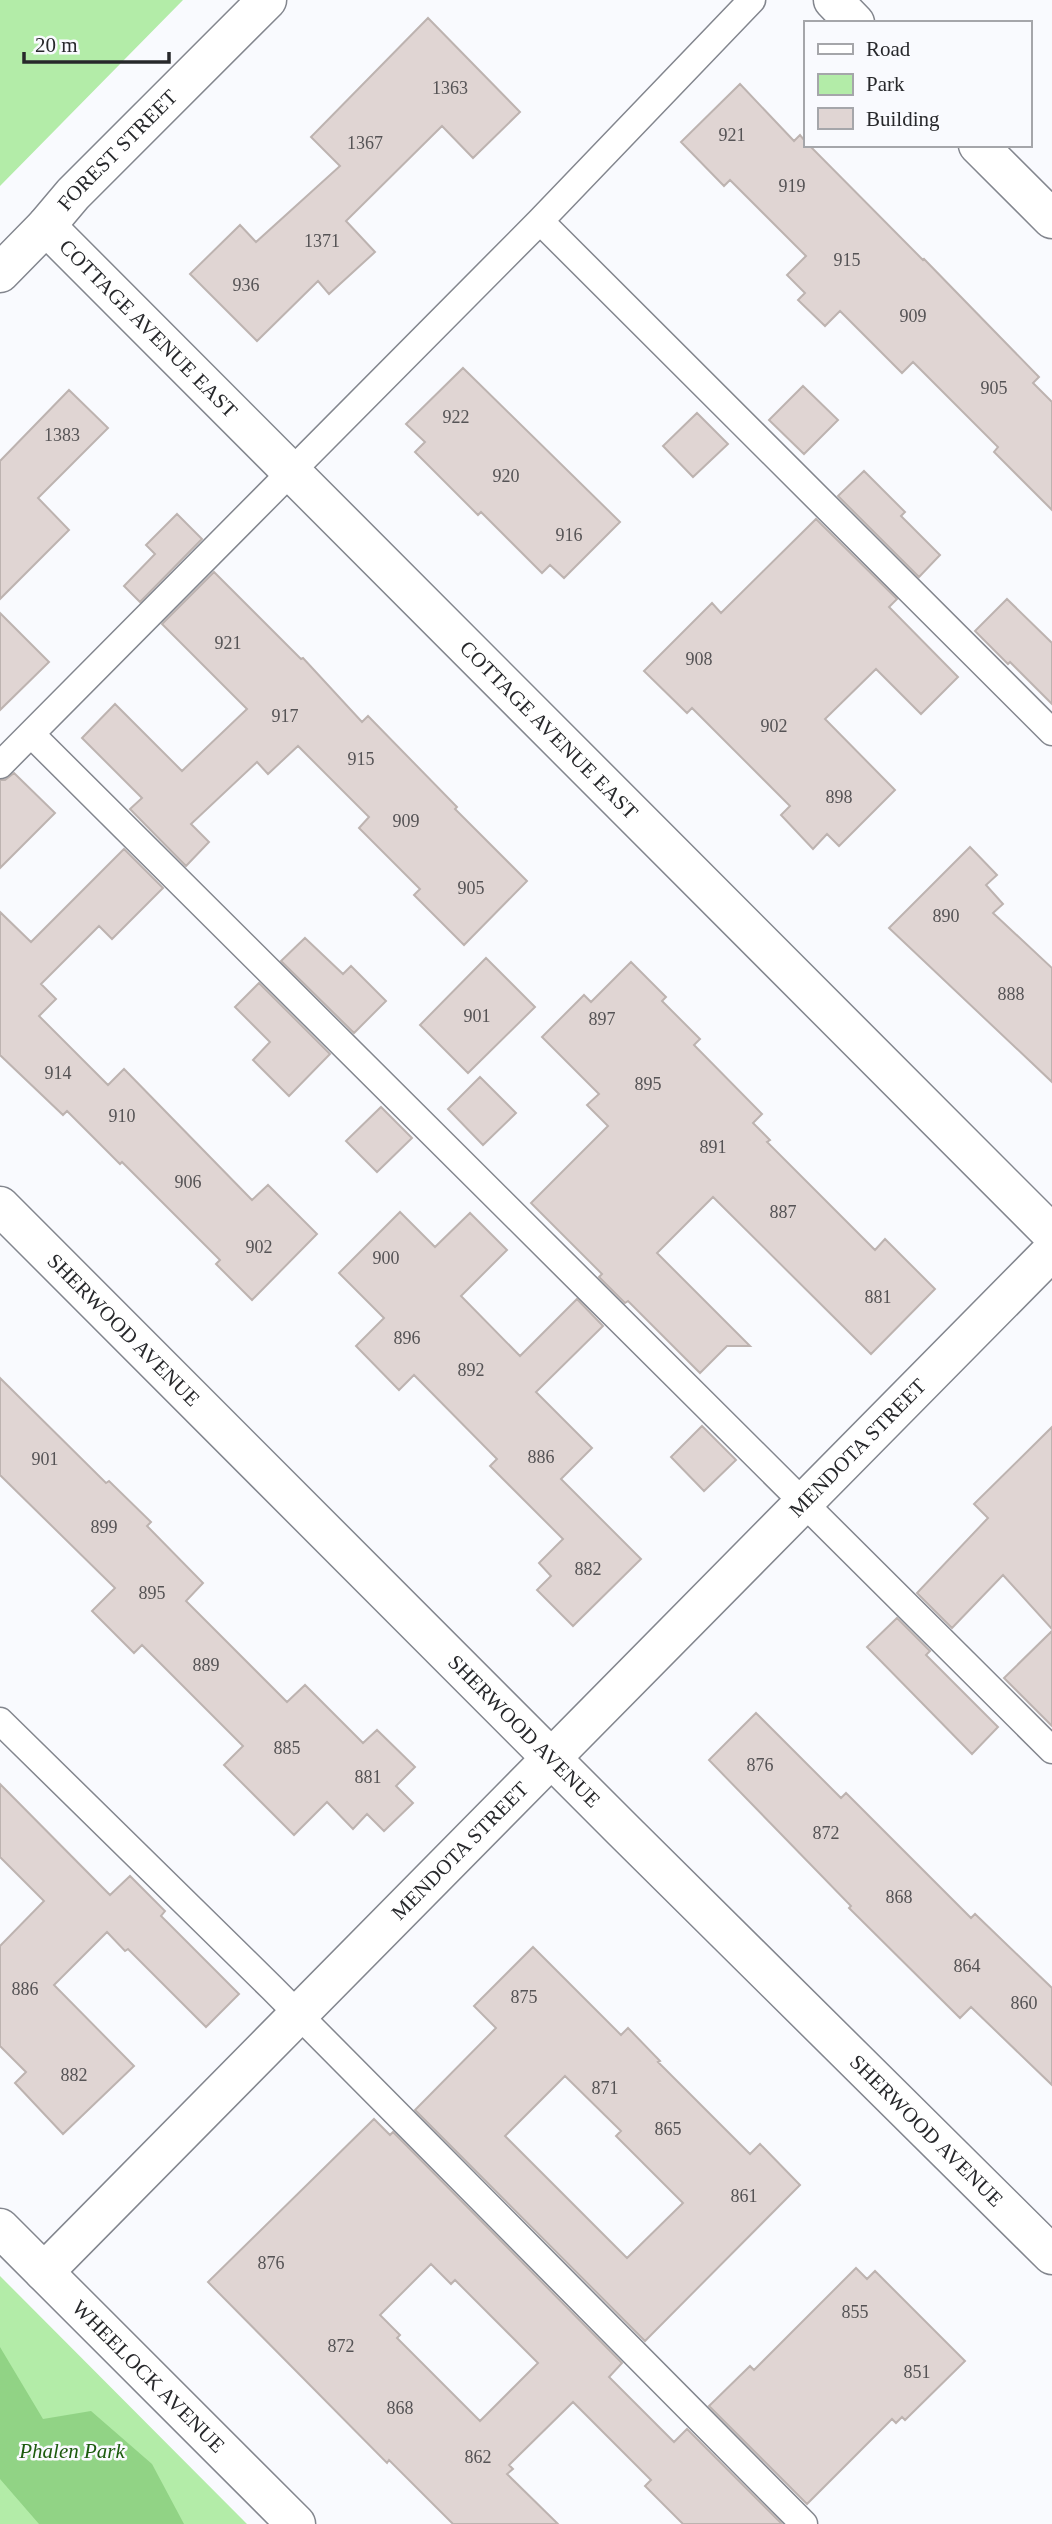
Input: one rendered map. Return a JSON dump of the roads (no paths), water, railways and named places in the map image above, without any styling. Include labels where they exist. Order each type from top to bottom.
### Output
[{"type":"street","name":"FOREST STREET","points":[[0,273],[73,194],[267,0]]},
{"type":"street","points":[[833,0],[853,21]]},
{"type":"street","points":[[980,147],[1052,219]]},
{"type":"street","name":"COTTAGE AVENUE EAST","points":[[46,226],[1052,1234]]},
{"type":"street","name":"SHERWOOD AVENUE","points":[[0,1206],[1052,2255]]},
{"type":"street","name":"MENDOTA STREET","points":[[44,2272],[1052,1251]]},
{"type":"street","name":"WHEELOCK AVENUE","points":[[0,2228],[296,2524]]},
{"type":"lane","points":[[0,765],[540,221],[752,0]]},
{"type":"lane","points":[[540,221],[1052,732]]},
{"type":"lane","points":[[31,734],[1052,1749]]},
{"type":"lane","points":[[0,1721],[299,2015],[804,2524]]},
{"type":"park label","name":"Phalen Park","points":[[72,2451]]}]
